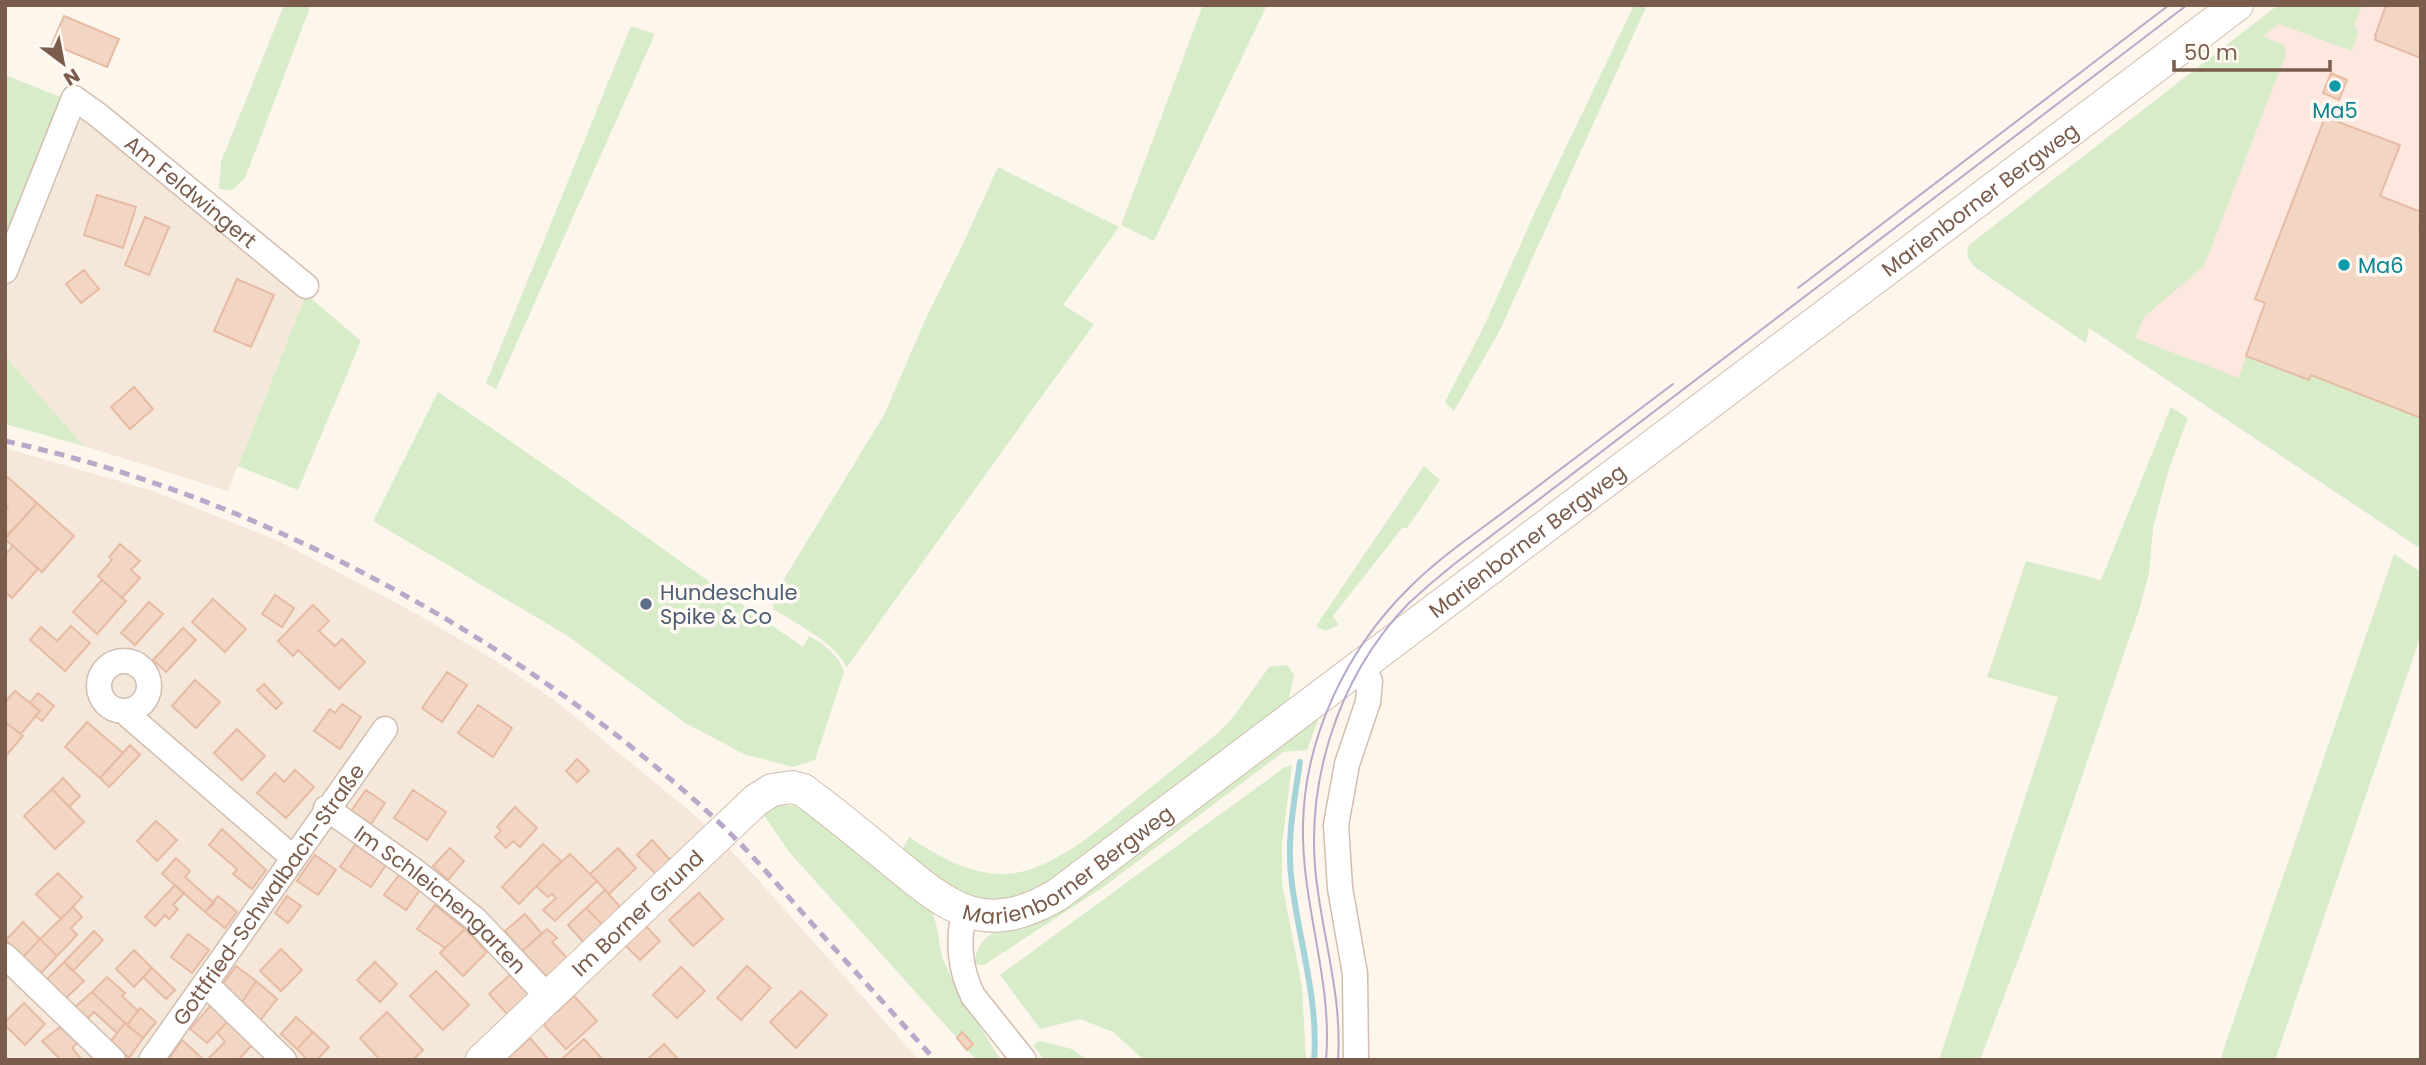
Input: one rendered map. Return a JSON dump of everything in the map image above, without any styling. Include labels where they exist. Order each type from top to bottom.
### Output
[{"type":"street","name":"Marienborner Bergweg","points":[[803,789],[933,895],[964,911],[1005,916],[1037,907],[1057,895],[1361,667],[2237,5]]},
{"type":"street","name":"Am Feldwingert","points":[[5,271],[74,98],[306,286]]},
{"type":"street","points":[[1356,1060],[1354,974],[1340,888],[1336,825],[1347,764],[1368,702],[1370,681],[1361,667]]},
{"type":"street","points":[[128,710],[129,716],[292,857]]},
{"type":"street","name":"Gottfried-Schwalbach-Straße","points":[[151,1060],[384,729]]},
{"type":"street","name":"Im Borner Grund","points":[[482,1060],[756,800],[772,790],[792,787],[803,789]]},
{"type":"street","name":"Im Schleichengarten","points":[[326,808],[415,871],[475,919],[548,997]]},
{"type":"street","points":[[964,911],[959,943],[968,986],[1024,1060]]},
{"type":"street","points":[[5,956],[113,1060]]},
{"type":"street","points":[[206,984],[284,1060]]},
{"type":"shaded area","points":[[2302,5],[2421,5],[2421,549],[2089,327],[2121,147]]},
{"type":"shaded area","points":[[78,108],[306,294],[228,491],[84,446],[5,356],[5,287]]},
{"type":"shaded area","points":[[5,448],[150,490],[279,541],[417,614],[496,661],[557,702],[703,822],[919,1060],[5,1060]]},
{"type":"green space","points":[[284,5],[311,5],[245,178],[232,190],[219,189],[221,162]]},
{"type":"green space","points":[[1203,5],[1267,5],[1154,241],[1121,225]]},
{"type":"green space","points":[[1634,5],[1647,5],[1500,330],[1454,411],[1445,402],[1485,324],[1534,214]]},
{"type":"green space","points":[[2278,5],[2363,5],[2354,25],[2358,33],[2352,51],[2279,24],[2263,36],[2284,45],[2286,54],[2204,266],[2144,317],[2135,338],[2239,378],[2246,356],[2309,380],[2311,375],[2421,418],[2421,549],[2089,328],[2086,343],[1976,268],[1968,255],[1969,245]]},
{"type":"green space","points":[[631,26],[655,34],[496,389],[486,383]]},
{"type":"green space","points":[[5,75],[63,98],[5,250]]},
{"type":"green space","points":[[998,167],[1119,227],[1063,305],[1094,324],[847,667],[824,641],[773,609],[773,597],[884,415],[926,318]]},
{"type":"green space","points":[[306,294],[361,341],[298,490],[238,466]]},
{"type":"green space","points":[[5,356],[84,446],[5,424]]},
{"type":"green space","points":[[438,392],[803,647],[809,636],[830,651],[839,660],[844,672],[815,760],[793,767],[744,754],[685,723],[568,636],[373,521]]},
{"type":"green space","points":[[2171,407],[2188,418],[2168,472],[2153,528],[2149,573],[2140,607],[2029,931],[1980,1060],[1939,1060],[2058,697],[1987,677],[2026,561],[2101,580]]},
{"type":"green space","points":[[1424,466],[1440,480],[1407,528],[1402,528],[1333,616],[1339,625],[1326,631],[1316,626]]},
{"type":"green space","points":[[2394,554],[2421,572],[2421,635],[2275,1060],[2220,1060]]},
{"type":"green space","points":[[1287,665],[1294,675],[1287,707],[1036,895],[980,902],[953,894],[900,854],[909,837],[964,867],[1002,874],[1020,872],[1058,857],[1094,833],[1219,732],[1235,715],[1269,667]]},
{"type":"green space","points":[[1323,707],[1307,750],[1283,752],[1102,888],[984,965],[975,964],[980,946],[992,934]]},
{"type":"green space","points":[[1292,765],[1282,844],[1282,883],[1302,987],[1306,1060],[1144,1060],[1113,1032],[1080,1019],[1040,1029],[1000,975],[1285,767]]},
{"type":"green space","points":[[780,805],[795,806],[812,816],[928,905],[935,919],[944,961],[956,987],[1001,1060],[976,1060],[967,1050],[973,1043],[963,1033],[957,1038],[790,853],[763,814]]},
{"type":"green space","points":[[1040,1041],[1072,1049],[1088,1060],[1044,1060],[1033,1045]]},
{"type":"building","points":[[2386,5],[2421,5],[2421,58],[2375,40]]},
{"type":"building","points":[[64,16],[119,39],[107,67],[52,44]]},
{"type":"building","name":"Ma5","points":[[2331,73],[2347,80],[2339,100],[2323,93]]},
{"type":"building","name":"Ma6","points":[[2325,117],[2400,145],[2380,196],[2421,212],[2421,418],[2311,375],[2309,380],[2246,356],[2265,303],[2255,299]]},
{"type":"building","points":[[97,195],[136,207],[123,248],[84,235]]},
{"type":"building","points":[[145,217],[169,227],[149,275],[125,265]]},
{"type":"building","points":[[84,270],[99,289],[81,303],[66,284]]},
{"type":"building","points":[[237,279],[274,295],[251,347],[214,331]]},
{"type":"building","points":[[134,387],[153,409],[130,429],[111,407]]},
{"type":"building","points":[[5,475],[37,503],[5,538],[5,510],[8,507],[5,504]]},
{"type":"building","points":[[37,503],[74,536],[42,572],[5,539]]},
{"type":"building","points":[[120,544],[140,561],[131,570],[140,578],[122,598],[98,576],[112,560],[109,557]]},
{"type":"building","points":[[13,546],[38,569],[12,598],[5,592],[5,555]]},
{"type":"building","points":[[102,580],[126,601],[97,634],[73,612]]},
{"type":"building","points":[[275,595],[294,608],[282,627],[262,614]]},
{"type":"building","points":[[213,599],[246,629],[225,652],[192,622]]},
{"type":"building","points":[[149,602],[163,614],[135,645],[121,633]]},
{"type":"building","points":[[313,605],[329,621],[319,631],[335,646],[342,639],[365,662],[339,689],[298,650],[293,656],[278,641]]},
{"type":"building","points":[[71,626],[90,643],[65,671],[30,640],[41,627],[57,641]]},
{"type":"building","points":[[183,628],[196,640],[166,672],[153,660]]},
{"type":"building","points":[[447,672],[467,685],[442,722],[422,708]]},
{"type":"building","points":[[195,680],[220,702],[196,728],[172,706]]},
{"type":"building","points":[[264,684],[282,703],[276,709],[257,690]]},
{"type":"building","points":[[15,691],[40,711],[21,734],[5,722],[5,702]]},
{"type":"building","points":[[38,693],[54,706],[42,721],[35,716],[40,711],[30,703]]},
{"type":"building","points":[[342,704],[361,717],[340,749],[314,731],[330,709],[335,713]]},
{"type":"building","points":[[478,705],[512,728],[493,757],[458,733]]},
{"type":"building","points":[[5,722],[23,736],[5,757]]},
{"type":"building","points":[[87,722],[123,753],[100,778],[65,747]]},
{"type":"building","points":[[237,729],[265,756],[242,780],[214,753]]},
{"type":"building","points":[[130,745],[140,755],[109,787],[100,778]]},
{"type":"building","points":[[577,759],[589,771],[577,782],[566,771]]},
{"type":"building","points":[[295,770],[314,787],[286,818],[257,793],[275,773],[284,782]]},
{"type":"building","points":[[63,778],[80,796],[69,807],[52,789]]},
{"type":"building","points":[[52,789],[84,822],[55,849],[24,816]]},
{"type":"building","points":[[366,790],[385,803],[371,824],[351,811]]},
{"type":"building","points":[[413,790],[446,812],[427,840],[394,818]]},
{"type":"building","points":[[515,807],[537,828],[520,847],[513,841],[506,848],[495,837],[501,831],[497,827]]},
{"type":"building","points":[[156,821],[177,840],[157,861],[137,841]]},
{"type":"building","points":[[222,829],[266,870],[252,889],[233,874],[237,869],[209,845]]},
{"type":"building","points":[[652,840],[672,862],[658,876],[637,855]]},
{"type":"building","points":[[543,844],[561,861],[519,904],[502,887]]},
{"type":"building","points":[[355,845],[386,865],[371,887],[340,867]]},
{"type":"building","points":[[450,848],[464,861],[448,880],[433,866]]},
{"type":"building","points":[[618,848],[636,868],[609,894],[590,874]]},
{"type":"building","points":[[570,854],[597,881],[555,921],[543,910],[556,898],[552,894],[548,897],[536,886]]},
{"type":"building","points":[[315,855],[336,870],[318,895],[297,881]]},
{"type":"building","points":[[176,858],[190,871],[185,877],[214,903],[205,912],[162,874]]},
{"type":"building","points":[[58,873],[82,897],[61,919],[36,894]]},
{"type":"building","points":[[399,875],[420,890],[406,910],[384,895]]},
{"type":"building","points":[[175,885],[184,893],[173,905],[178,909],[169,919],[165,915],[155,926],[145,917]]},
{"type":"building","points":[[605,890],[623,910],[605,927],[586,908]]},
{"type":"building","points":[[699,893],[723,919],[693,946],[669,920]]},
{"type":"building","points":[[218,896],[237,912],[225,928],[205,912]]},
{"type":"building","points":[[287,896],[301,906],[288,923],[275,913]]},
{"type":"building","points":[[435,905],[465,929],[445,948],[417,929]]},
{"type":"building","points":[[73,907],[82,917],[71,928],[77,935],[57,956],[40,939]]},
{"type":"building","points":[[586,908],[605,927],[586,945],[568,925]]},
{"type":"building","points":[[525,914],[542,934],[522,951],[505,931]]},
{"type":"building","points":[[23,922],[40,939],[23,957],[6,940]]},
{"type":"building","points":[[643,923],[660,941],[640,960],[622,942]]},
{"type":"building","points":[[465,929],[487,952],[463,976],[440,953]]},
{"type":"building","points":[[547,929],[557,938],[552,942],[568,959],[548,978],[522,951]]},
{"type":"building","points":[[94,931],[103,940],[73,971],[64,962]]},
{"type":"building","points":[[188,934],[209,950],[192,973],[171,957]]},
{"type":"building","points":[[40,939],[57,956],[40,974],[23,957]]},
{"type":"building","points":[[281,949],[302,970],[281,991],[260,971]]},
{"type":"building","points":[[134,950],[152,968],[134,987],[116,969]]},
{"type":"building","points":[[64,962],[84,981],[65,999],[46,980]]},
{"type":"building","points":[[375,962],[397,984],[380,1002],[357,980]]},
{"type":"building","points":[[236,966],[256,981],[241,1004],[222,985]]},
{"type":"building","points":[[747,966],[771,988],[741,1020],[717,998]]},
{"type":"building","points":[[681,967],[705,991],[677,1018],[653,995]]},
{"type":"building","points":[[152,968],[175,990],[166,999],[143,977]]},
{"type":"building","points":[[436,971],[469,1005],[443,1030],[410,996]]},
{"type":"building","points":[[511,974],[531,996],[509,1016],[489,994]]},
{"type":"building","points":[[107,977],[125,993],[122,996],[138,1011],[127,1025],[92,992]]},
{"type":"building","points":[[256,981],[277,999],[259,1022],[241,1004]]},
{"type":"building","points":[[801,991],[827,1015],[796,1048],[770,1022]]},
{"type":"building","points":[[92,992],[125,1023],[117,1033],[94,1012],[86,1020],[75,1007]]},
{"type":"building","points":[[574,996],[597,1021],[566,1049],[543,1024]]},
{"type":"building","points":[[24,1003],[45,1024],[25,1045],[5,1025]]},
{"type":"building","points":[[212,1004],[229,1020],[207,1043],[190,1029]]},
{"type":"building","points":[[140,1008],[156,1022],[143,1038],[127,1025]]},
{"type":"building","points":[[387,1012],[423,1050],[413,1060],[380,1060],[360,1038]]},
{"type":"building","points":[[296,1017],[313,1032],[297,1049],[281,1034]]},
{"type":"building","points":[[229,1020],[254,1043],[238,1060],[207,1060],[225,1042],[217,1032]]},
{"type":"building","points":[[125,1023],[143,1038],[129,1058],[111,1041]]},
{"type":"building","points":[[60,1027],[77,1043],[72,1048],[82,1060],[61,1060],[42,1041]]},
{"type":"building","points":[[313,1032],[329,1047],[317,1060],[308,1060],[297,1049]]},
{"type":"building","points":[[962,1032],[973,1044],[967,1050],[957,1038]]},
{"type":"building","points":[[530,1038],[549,1060],[506,1060]]},
{"type":"building","points":[[584,1039],[603,1060],[562,1059]]},
{"type":"building","points":[[182,1040],[204,1060],[168,1060]]},
{"type":"building","points":[[664,1044],[679,1060],[647,1060]]},
{"type":"waterway","points":[[1300,762],[1292,823],[1290,869],[1314,1016],[1314,1060]]},
{"type":"tram line","points":[[1798,288],[2169,5]]},
{"type":"tram line","points":[[1338,1060],[1336,996],[1314,853],[1315,814],[1330,737],[1344,700],[1383,633],[1409,603],[1453,565],[2187,5]]},
{"type":"tram line","points":[[1326,1060],[1325,1001],[1307,883],[1303,824],[1312,759],[1333,696],[1367,638],[1421,576],[1673,384]]},
{"type":"railway","points":[[5,441],[101,466],[196,498],[290,537],[382,583],[470,634],[555,690],[636,750],[724,827],[935,1060]]},
{"type":"place","name":"Ma5","points":[[2335,86]]},
{"type":"place","name":"Ma6","points":[[2344,265]]},
{"type":"place","name":"Hundeschule Spike & Co","points":[[646,604]]}]
